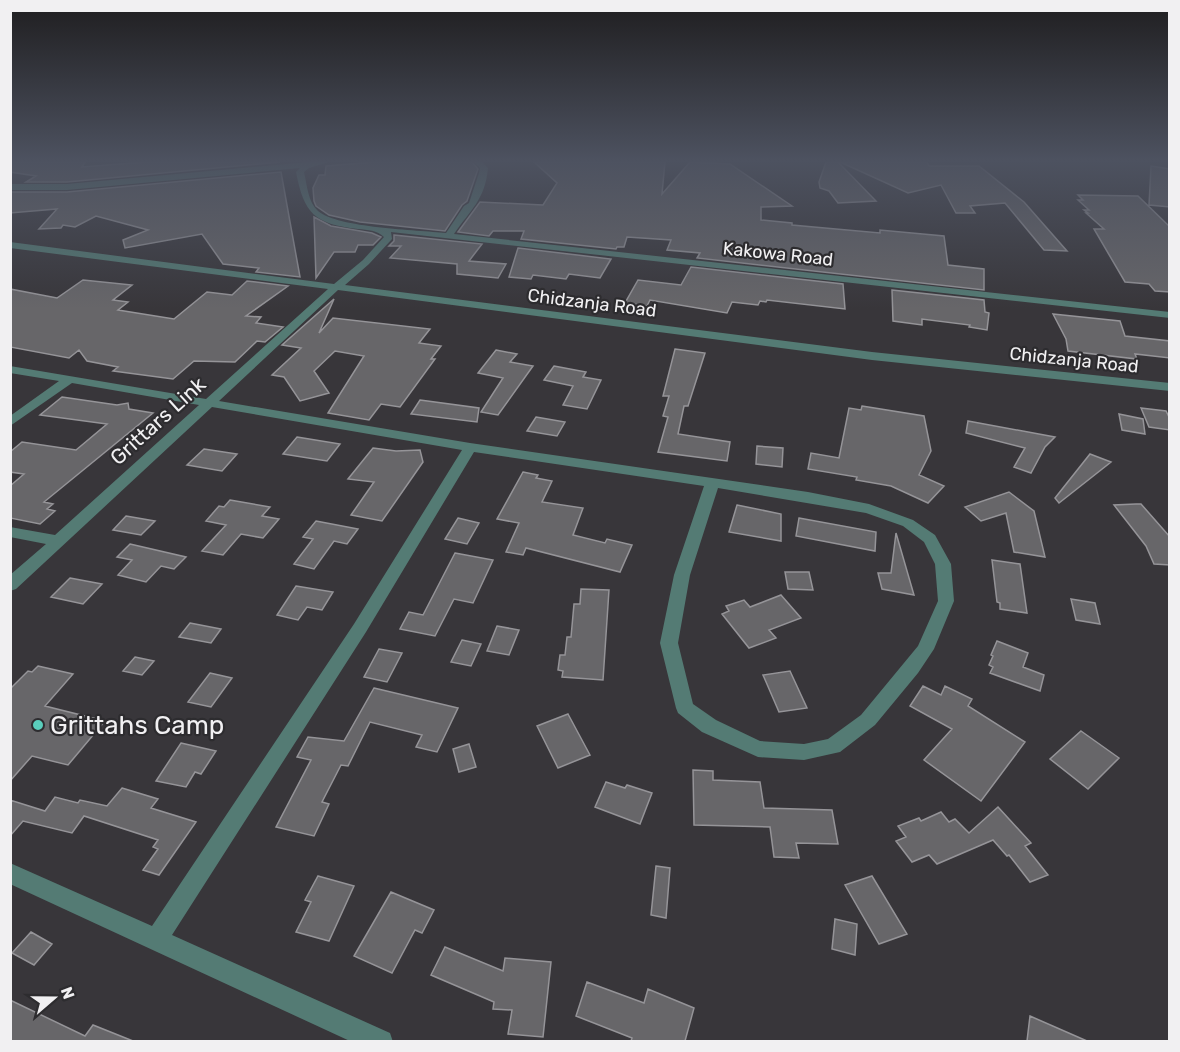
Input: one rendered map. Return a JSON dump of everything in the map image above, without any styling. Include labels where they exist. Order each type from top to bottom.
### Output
[{"type":"street","name":"Kakowa Road","points":[[313,211],[331,221],[380,230],[1170,315]]},
{"type":"street","points":[[448,236],[465,211]]},
{"type":"street","name":"Grittars Link","points":[[10,585],[386,243],[389,237],[387,233],[380,230]]},
{"type":"street","name":"Chidzanja Road","points":[[10,244],[334,288],[872,356],[1170,387]]},
{"type":"street","points":[[10,369],[470,447],[808,497],[869,509],[908,523],[930,539],[943,564],[946,601],[925,649],[868,720],[833,746],[804,752],[758,749],[709,726],[685,708],[676,681],[669,643],[682,575],[712,484]]},
{"type":"street","points":[[10,422],[70,379]]},
{"type":"street","points":[[156,940],[360,628],[470,447]]},
{"type":"street","points":[[10,532],[59,541]]},
{"type":"street","points":[[10,873],[381,1041]]},
{"type":"building","points":[[55,211],[288,211],[300,277],[256,272],[259,268],[223,264],[202,234],[125,248],[123,240],[148,230],[96,216],[75,227],[63,225],[61,228],[39,229]]},
{"type":"building","points":[[323,211],[458,211],[445,231],[360,222],[329,215]]},
{"type":"building","points":[[473,211],[761,211],[761,220],[792,223],[792,225],[944,236],[948,265],[984,269],[984,290],[697,258],[700,253],[667,250],[671,240],[627,237],[624,247],[616,249],[521,239],[524,231],[493,231],[489,236],[458,232]]},
{"type":"building","points":[[955,211],[975,213],[956,213]]},
{"type":"building","points":[[1012,211],[1032,211],[1067,251],[1044,250]]},
{"type":"building","points":[[1085,211],[1154,211],[1170,227],[1170,292],[1155,291],[1149,284],[1125,282],[1094,229],[1104,229],[1086,213],[1088,213]]},
{"type":"building","points":[[314,217],[331,226],[372,233],[381,237],[373,245],[358,245],[355,252],[334,252],[316,278]]},
{"type":"building","points":[[394,235],[482,244],[469,261],[506,264],[498,278],[457,274],[457,264],[390,258],[401,246],[389,246],[394,241]]},
{"type":"building","points":[[518,248],[611,259],[600,278],[569,274],[566,279],[533,275],[531,279],[509,277]]},
{"type":"building","points":[[691,267],[843,284],[845,309],[767,300],[766,302],[760,301],[758,305],[732,302],[727,313],[650,300],[647,306],[625,303],[638,280],[681,285]]},
{"type":"building","points":[[83,280],[132,285],[113,300],[128,302],[118,310],[174,319],[207,292],[232,295],[247,281],[288,286],[246,316],[261,317],[256,323],[283,327],[265,342],[257,341],[235,362],[194,361],[173,379],[113,371],[118,367],[87,361],[79,350],[69,358],[10,347],[10,289],[57,298]]},
{"type":"building","points":[[892,290],[984,300],[985,312],[989,313],[987,330],[969,327],[970,325],[922,319],[922,325],[893,321]]},
{"type":"building","points":[[334,299],[319,333],[333,318],[430,329],[419,343],[441,346],[431,359],[435,359],[400,407],[381,404],[369,420],[328,413],[364,356],[335,351],[314,371],[329,393],[300,401],[284,377],[272,375],[301,348],[282,345]]},
{"type":"building","points":[[1053,314],[1120,321],[1125,336],[1170,341],[1170,358],[1135,354],[1137,359],[1068,351],[1066,339]]},
{"type":"building","points":[[675,349],[705,353],[688,406],[684,406],[678,434],[730,442],[727,461],[658,452],[668,417],[663,416],[669,396],[663,396]]},
{"type":"building","points":[[496,350],[517,354],[510,362],[533,366],[498,415],[481,412],[503,378],[478,373]]},
{"type":"building","points":[[554,366],[586,372],[583,377],[601,380],[587,409],[563,405],[573,386],[544,380]]},
{"type":"building","points":[[62,397],[117,405],[128,403],[129,409],[153,413],[44,502],[53,504],[47,509],[55,511],[40,524],[10,518],[10,486],[24,474],[10,472],[10,452],[22,442],[76,450],[107,424],[40,415]]},
{"type":"building","points":[[420,400],[479,408],[477,422],[411,414]]},
{"type":"building","points":[[862,406],[924,416],[931,451],[919,475],[944,486],[928,503],[891,486],[856,480],[857,477],[808,469],[811,453],[839,458],[849,408],[861,410]]},
{"type":"building","points":[[1141,408],[1166,411],[1170,419],[1170,430],[1149,427]]},
{"type":"building","points":[[1119,414],[1143,419],[1145,434],[1122,430]]},
{"type":"building","points":[[536,417],[565,422],[557,436],[527,431]]},
{"type":"building","points":[[968,421],[1055,437],[1045,447],[1031,473],[1014,467],[1025,448],[966,433]]},
{"type":"building","points":[[297,437],[340,444],[327,461],[283,454]]},
{"type":"building","points":[[757,446],[783,448],[782,467],[756,464]]},
{"type":"building","points":[[373,448],[396,451],[420,450],[423,462],[382,521],[351,515],[374,482],[348,479]]},
{"type":"building","points":[[204,449],[237,454],[222,471],[187,465]]},
{"type":"building","points":[[1090,454],[1111,462],[1059,503],[1055,498]]},
{"type":"building","points":[[523,472],[538,475],[536,478],[552,481],[542,502],[583,508],[573,535],[605,543],[607,539],[632,545],[620,572],[526,548],[523,555],[506,552],[519,523],[497,519]]},
{"type":"building","points":[[1009,492],[1034,511],[1045,557],[1014,552],[1006,513],[981,521],[965,507]]},
{"type":"building","points":[[230,500],[270,507],[262,516],[279,519],[263,538],[241,534],[223,555],[202,551],[226,525],[206,521],[219,506],[224,507]]},
{"type":"building","points":[[1141,504],[1170,537],[1170,565],[1154,564],[1146,546],[1114,505]]},
{"type":"building","points":[[737,505],[781,514],[781,541],[729,532]]},
{"type":"building","points":[[126,516],[155,521],[141,535],[113,530]]},
{"type":"building","points":[[458,518],[479,523],[467,544],[445,539]]},
{"type":"building","points":[[799,518],[876,532],[875,551],[796,536]]},
{"type":"building","points":[[316,521],[358,529],[347,544],[334,541],[314,569],[294,564],[313,539],[303,537]]},
{"type":"building","points":[[896,533],[914,595],[882,589],[878,573],[891,573]]},
{"type":"building","points":[[130,544],[186,557],[174,569],[161,566],[146,582],[118,575],[132,560],[117,557]]},
{"type":"building","points":[[455,553],[493,560],[473,603],[454,599],[435,636],[400,629],[409,612],[423,615]]},
{"type":"building","points":[[992,560],[1020,564],[1027,613],[1000,609],[1000,603],[997,602]]},
{"type":"building","points":[[785,572],[809,572],[813,590],[788,589]]},
{"type":"building","points":[[70,578],[102,584],[83,604],[51,597]]},
{"type":"building","points":[[296,586],[333,592],[322,610],[307,607],[298,620],[277,615]]},
{"type":"building","points":[[581,589],[609,590],[603,680],[562,677],[563,671],[558,670],[560,655],[565,655],[567,637],[571,637],[574,604],[580,604]]},
{"type":"building","points":[[781,595],[801,618],[769,630],[776,638],[749,648],[722,614],[729,611],[726,606],[744,600],[750,607]]},
{"type":"building","points":[[1071,599],[1095,603],[1100,624],[1076,620]]},
{"type":"building","points":[[190,623],[221,629],[211,643],[179,637]]},
{"type":"building","points":[[497,626],[519,630],[509,655],[487,651]]},
{"type":"building","points":[[462,640],[481,644],[471,666],[451,662]]},
{"type":"building","points":[[997,641],[1028,653],[1023,667],[1044,675],[1040,691],[990,673],[993,667],[989,665],[993,656],[991,655]]},
{"type":"building","points":[[379,649],[402,653],[387,682],[364,677]]},
{"type":"building","points":[[135,657],[154,661],[142,675],[123,671]]},
{"type":"building","points":[[38,666],[73,674],[45,706],[105,721],[68,765],[32,756],[10,781],[10,689],[28,671],[32,672]]},
{"type":"building","points":[[790,671],[807,708],[779,712],[763,675]]},
{"type":"building","points":[[210,673],[232,678],[211,707],[188,702]]},
{"type":"building","points":[[923,686],[941,695],[945,686],[972,699],[968,706],[1025,742],[981,801],[924,760],[952,729],[910,706]]},
{"type":"building","points":[[374,688],[458,708],[437,752],[416,747],[422,735],[370,722],[348,766],[341,765],[322,802],[329,804],[314,836],[276,827],[311,760],[297,757],[308,737],[344,741]]},
{"type":"building","points":[[568,714],[590,755],[558,768],[537,726]]},
{"type":"building","points":[[1081,731],[1119,758],[1088,789],[1050,759]]},
{"type":"building","points":[[181,743],[216,751],[201,774],[195,772],[186,787],[156,781]]},
{"type":"building","points":[[469,744],[476,767],[459,772],[453,749]]},
{"type":"building","points":[[693,770],[713,771],[713,780],[760,782],[764,808],[832,810],[838,844],[796,843],[799,858],[774,857],[770,827],[694,825]]},
{"type":"building","points":[[606,782],[625,788],[627,785],[652,793],[640,824],[595,807]]},
{"type":"building","points":[[122,788],[158,799],[151,808],[196,822],[159,875],[143,870],[158,849],[153,847],[158,840],[84,816],[72,833],[23,821],[10,836],[10,800],[45,811],[55,797],[78,803],[80,800],[107,806]]},
{"type":"building","points":[[998,807],[1031,843],[1025,846],[1048,875],[1030,882],[1009,855],[1007,856],[993,840],[937,864],[929,855],[912,862],[896,841],[906,837],[898,826],[919,818],[921,821],[941,812],[949,822],[955,819],[969,833]]},
{"type":"building","points":[[656,866],[670,868],[666,918],[651,915]]},
{"type":"building","points":[[318,876],[354,886],[329,941],[296,932],[311,902],[305,900]]},
{"type":"building","points":[[872,876],[907,934],[879,944],[845,885]]},
{"type":"building","points":[[391,892],[434,910],[422,933],[415,930],[392,973],[354,956]]},
{"type":"building","points":[[835,919],[857,924],[855,955],[832,949]]},
{"type":"building","points":[[31,932],[52,944],[34,965],[12,953]]},
{"type":"building","points":[[445,947],[503,971],[505,958],[551,962],[543,1037],[508,1034],[512,1010],[493,1009],[494,1002],[431,975]]},
{"type":"building","points":[[587,982],[644,1003],[648,989],[694,1008],[685,1041],[631,1041],[632,1038],[576,1016]]},
{"type":"building","points":[[10,1000],[85,1036],[93,1025],[133,1041],[10,1041]]},
{"type":"building","points":[[1030,1016],[1087,1041],[1027,1041]]},
{"type":"place","name":"Grittahs Camp","points":[[38,725]]}]
